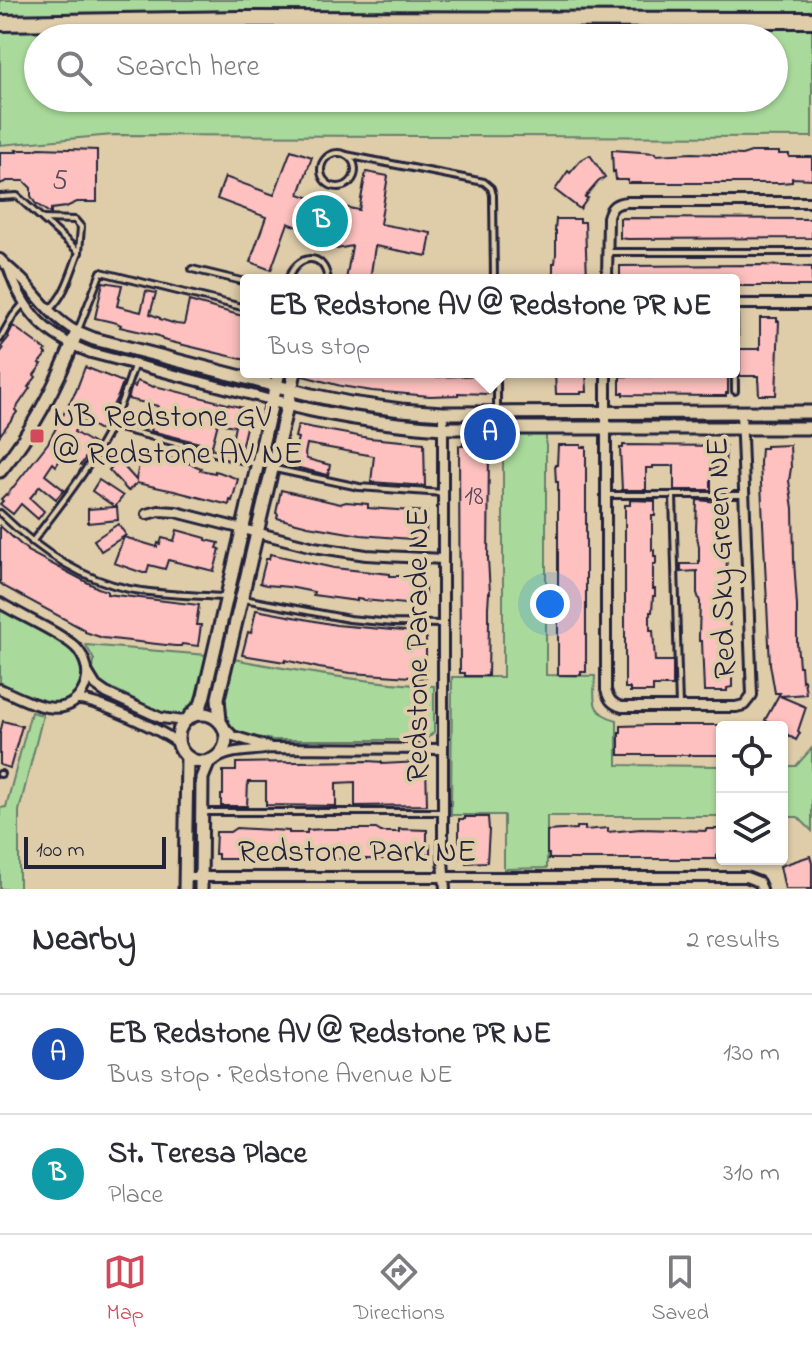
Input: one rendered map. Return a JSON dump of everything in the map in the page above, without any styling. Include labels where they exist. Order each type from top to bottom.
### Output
[{"type":"highway","points":[[0,23],[242,19],[812,20]]},
{"type":"street","points":[[607,274],[609,210],[620,202],[812,202]]},
{"type":"street","points":[[0,259],[48,311],[77,332],[240,377]]},
{"type":"street","points":[[9,269],[16,292],[24,303],[48,330],[72,345],[91,353],[288,405],[350,418],[443,428],[812,428]]},
{"type":"street","points":[[740,304],[812,304]]},
{"type":"street","points":[[0,471],[37,418],[77,332]]},
{"type":"street","points":[[244,378],[350,403],[443,413],[812,412]]},
{"type":"street","points":[[277,378],[204,695],[201,705],[187,718],[178,735],[178,743],[187,757],[202,762],[230,751],[270,748],[443,749]]},
{"type":"street","points":[[201,883],[202,778],[226,744],[218,698],[294,378]]},
{"type":"street","name":"Red Sky Green NE","points":[[606,378],[606,690],[608,699],[622,707],[736,707],[744,705],[752,695],[741,412]]},
{"type":"street","name":"Redstone Parade NE","points":[[443,413],[445,889]]},
{"type":"street","points":[[147,514],[176,512],[314,547],[366,555],[443,559]]},
{"type":"street","points":[[0,603],[73,645],[96,686],[106,693],[161,718],[187,718],[206,713],[233,736],[270,748]]},
{"type":"street","points":[[77,700],[88,673]]},
{"type":"street","points":[[0,689],[44,707],[63,707],[85,699],[95,702],[178,743]]},
{"type":"street","points":[[186,883],[187,757]]},
{"type":"street","name":"Redstone Park NE","points":[[186,883],[445,876],[601,881],[746,877],[759,882],[762,889]]},
{"type":"lane","points":[[346,155],[351,158],[355,168],[353,179],[344,186],[333,186],[324,180],[321,169],[325,159],[335,153],[473,178],[484,182],[493,195],[494,274]]},
{"type":"lane","points":[[355,168],[369,160]]},
{"type":"lane","points":[[0,197],[17,196],[79,252]]},
{"type":"lane","points":[[43,219],[75,220],[81,227],[79,252],[66,288],[48,311]]},
{"type":"lane","points":[[606,252],[812,252]]},
{"type":"lane","points":[[290,274],[299,261],[309,259],[320,262],[327,274]]},
{"type":"lane","points":[[192,269],[240,281]]},
{"type":"lane","points":[[77,332],[101,272],[240,307]]},
{"type":"lane","points":[[0,339],[24,303]]},
{"type":"lane","points":[[32,542],[85,472],[121,405],[135,364]]},
{"type":"lane","points":[[497,378],[497,413]]},
{"type":"lane","points":[[735,378],[735,391]]},
{"type":"lane","points":[[111,426],[257,464]]},
{"type":"lane","points":[[272,469],[359,487],[443,493]]},
{"type":"lane","points":[[606,495],[745,495]]},
{"type":"lane","points":[[673,495],[679,707]]},
{"type":"lane","points":[[0,513],[32,542],[104,582],[130,589],[227,598]]},
{"type":"lane","points":[[242,599],[349,619],[444,624]]},
{"type":"lane","points":[[201,812],[443,812]]},
{"type":"green space","points":[[0,0],[812,0],[812,137],[113,135],[0,145]]},
{"type":"green space","points":[[503,433],[546,433],[546,675],[595,676],[597,709],[617,720],[617,765],[716,766],[716,816],[547,816],[547,868],[504,869],[504,815],[451,815],[452,677],[503,677]]},
{"type":"green space","points":[[0,609],[70,646],[78,655],[83,675],[73,695],[54,704],[40,702],[0,684]]},
{"type":"green space","points":[[86,645],[207,655],[200,683],[200,699],[184,714],[171,715],[102,686],[94,677],[94,660]]},
{"type":"green space","points":[[234,659],[333,676],[434,686],[434,732],[425,740],[273,740],[239,734],[230,727],[223,712]]},
{"type":"green space","points":[[31,712],[43,715],[19,811],[19,889],[0,889],[0,808],[6,807]]},
{"type":"green space","points":[[812,748],[812,831],[798,817],[788,817],[788,766],[796,766]]},
{"type":"building","points":[[39,148],[97,150],[97,202],[77,202],[51,209],[51,214],[35,203],[31,188],[24,181],[0,184],[0,152]]},
{"type":"building","points":[[291,150],[312,157],[299,194],[328,204],[359,210],[366,172],[388,176],[380,224],[431,233],[427,256],[375,246],[371,274],[347,274],[352,246],[337,249],[322,238],[313,239],[311,232],[288,223],[271,270],[250,262],[266,217],[217,199],[225,177],[274,195]]},
{"type":"building","points":[[612,150],[656,155],[779,152],[789,154],[789,157],[812,157],[812,179],[792,178],[792,182],[780,183],[628,183],[628,180],[616,180]]},
{"type":"building","points":[[590,155],[605,177],[585,197],[588,198],[580,209],[555,190],[568,171],[570,173]]},
{"type":"building","points":[[620,218],[812,219],[812,238],[628,239],[620,238]]},
{"type":"building","points":[[556,219],[580,219],[580,222],[585,222],[587,274],[553,274]]},
{"type":"building","points":[[620,266],[812,267],[812,286],[740,286],[740,274],[620,274]]},
{"type":"building","points":[[103,282],[122,285],[117,306],[141,312],[146,291],[156,293],[150,314],[176,324],[184,325],[189,301],[240,315],[240,359],[163,340],[159,336],[95,318]]},
{"type":"building","points":[[760,318],[777,318],[779,321],[776,395],[759,395],[758,376],[740,376],[740,349],[760,349]]},
{"type":"building","points":[[13,326],[46,350],[46,354],[39,363],[42,364],[30,388],[15,410],[17,412],[0,435],[0,353]]},
{"type":"building","points":[[85,367],[123,382],[118,396],[100,430],[81,419],[74,432],[94,444],[81,465],[64,454],[45,475],[64,490],[56,499],[40,486],[30,498],[44,511],[38,519],[21,504],[13,514],[0,504],[1,499],[48,443],[76,391]]},
{"type":"building","points":[[311,378],[489,378],[489,394],[430,396],[341,386]]},
{"type":"building","points":[[555,378],[586,378],[587,392],[556,394]]},
{"type":"building","points":[[620,378],[728,378],[726,396],[620,393]]},
{"type":"building","points":[[137,381],[248,409],[240,453],[230,451],[235,426],[218,423],[212,446],[151,431],[158,406],[128,399]]},
{"type":"building","points":[[298,425],[369,438],[424,443],[425,486],[371,482],[374,456],[307,444],[307,459],[330,465],[328,475],[291,466]]},
{"type":"building","points":[[463,443],[486,443],[486,449],[489,449],[488,676],[465,676],[465,673],[460,673],[459,446]]},
{"type":"building","points":[[558,445],[586,447],[586,672],[581,672],[581,675],[558,675],[558,482],[555,465]]},
{"type":"building","points":[[623,445],[726,446],[725,468],[711,468],[711,490],[674,490],[674,466],[653,466],[646,468],[646,490],[622,490],[620,448]]},
{"type":"building","points":[[790,445],[797,643],[806,694],[780,696],[806,707],[796,740],[788,735],[788,721],[765,720],[780,693],[775,693],[770,664],[760,463],[761,448]]},
{"type":"building","points":[[161,456],[238,479],[232,501],[229,505],[137,483],[128,491],[109,470],[118,460],[136,480],[140,459],[160,461]]},
{"type":"building","points":[[99,480],[123,496],[115,507],[92,491]]},
{"type":"building","points":[[281,490],[340,504],[368,504],[368,508],[427,512],[426,535],[423,535],[423,540],[361,535],[277,518]]},
{"type":"building","points":[[630,500],[655,501],[652,550],[656,556],[656,564],[653,564],[655,596],[650,612],[650,630],[653,630],[655,661],[673,661],[673,686],[653,686],[653,692],[630,692],[630,688],[625,688],[625,505],[630,505]]},
{"type":"building","points":[[697,500],[719,502],[719,506],[724,506],[732,677],[732,687],[727,691],[704,691],[697,571],[681,572],[681,564],[699,564]]},
{"type":"building","points":[[117,507],[118,520],[88,523],[88,509]]},
{"type":"building","points":[[118,524],[126,535],[101,551],[94,540]]},
{"type":"building","points":[[0,526],[27,551],[107,591],[107,594],[199,605],[196,625],[201,625],[198,646],[103,638],[85,632],[5,587],[0,583]]},
{"type":"building","points":[[177,530],[219,543],[214,571],[168,560],[165,569],[149,565],[147,573],[143,573],[114,563],[124,537],[157,547],[162,538],[174,541]]},
{"type":"building","points":[[270,554],[334,568],[390,576],[422,576],[425,606],[313,595],[314,592],[260,583]]},
{"type":"building","points":[[256,610],[336,625],[426,633],[426,678],[351,673],[242,655]]},
{"type":"building","points":[[3,721],[22,726],[10,768],[0,765]]},
{"type":"building","points":[[716,725],[716,755],[619,755],[621,726]]},
{"type":"building","points":[[368,761],[382,764],[420,762],[420,765],[426,765],[427,805],[355,806],[355,782],[336,783],[336,806],[266,805],[266,782],[248,782],[247,806],[221,806],[223,771],[236,771],[236,763]]},
{"type":"building","points":[[488,817],[487,862],[466,863],[466,858],[459,858],[459,819]]},
{"type":"building","points":[[236,828],[289,833],[326,829],[376,829],[381,832],[427,830],[430,854],[425,854],[425,859],[218,859],[218,854],[215,854],[216,832],[230,832]]},
{"type":"building","points":[[608,828],[608,832],[716,829],[716,859],[549,859],[547,831]]},
{"type":"building","points":[[810,856],[812,889],[785,889],[780,866]]},
{"type":"place","name":"St. Teresa Place","points":[[322,221]]},
{"type":"place","name":"EB Redstone AV @ Redstone PR NE","points":[[490,434]]},
{"type":"place","name":"NB Redstone GV @ Redstone AV NE","points":[[37,436]]}]
